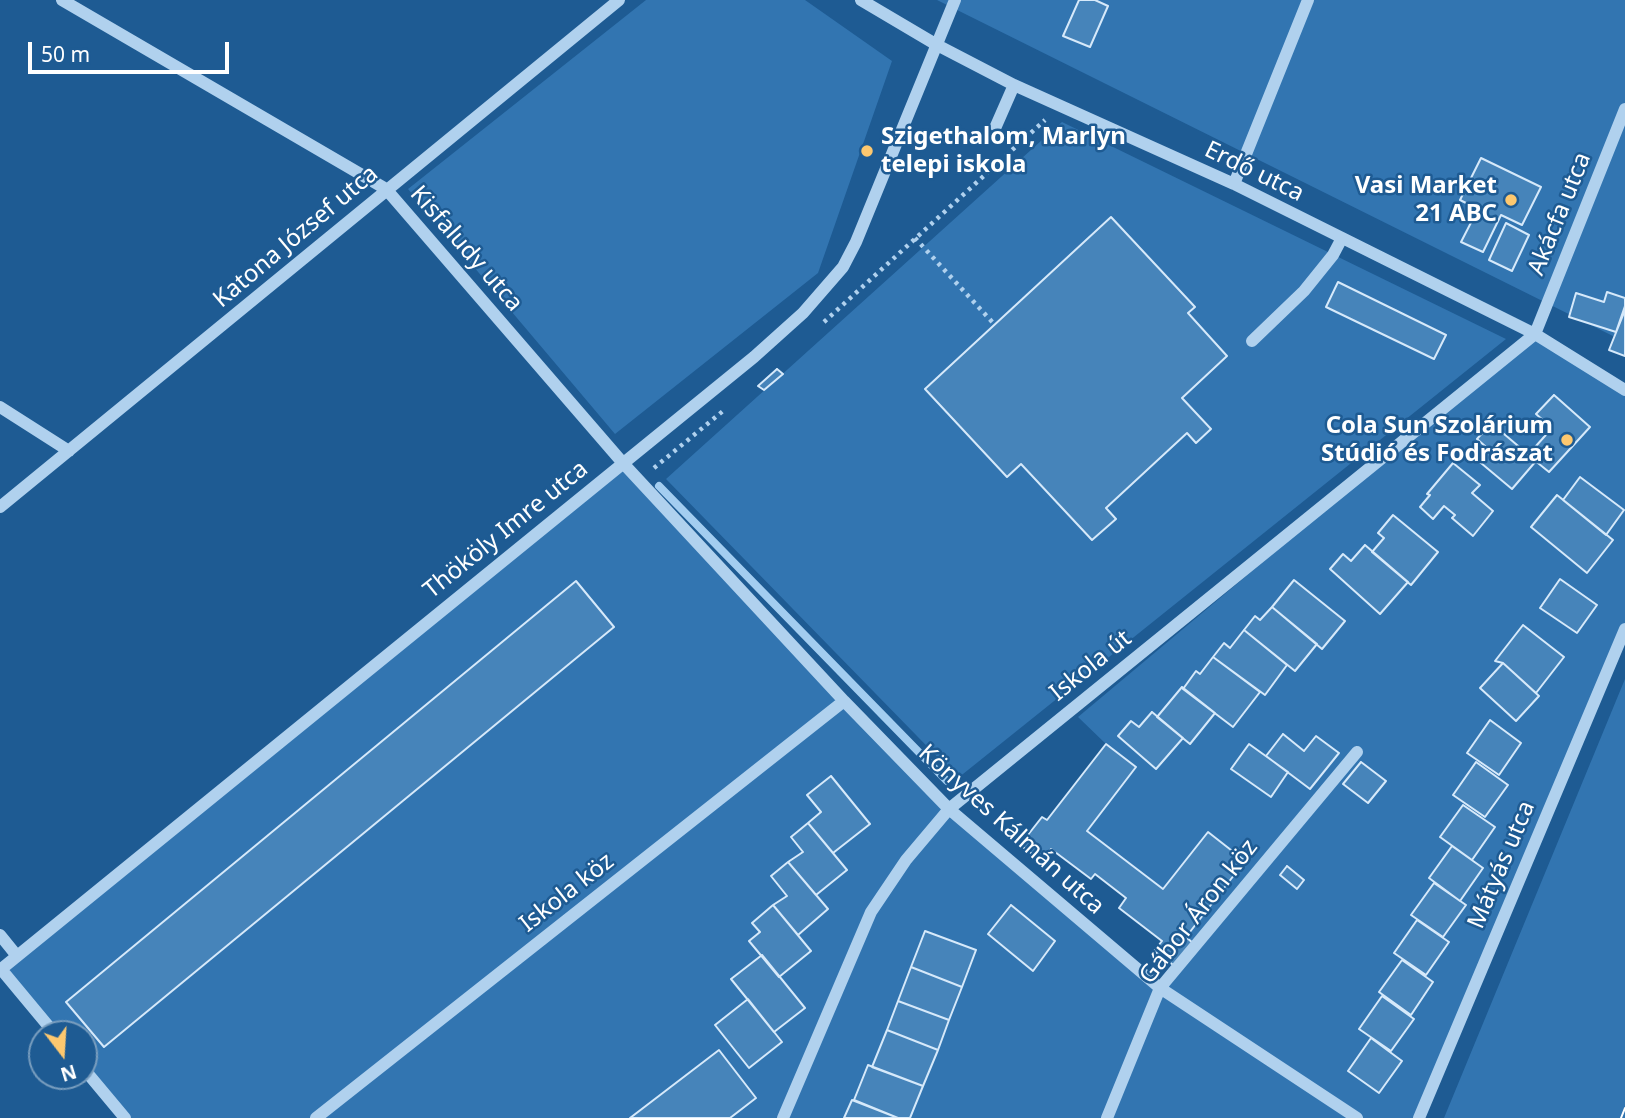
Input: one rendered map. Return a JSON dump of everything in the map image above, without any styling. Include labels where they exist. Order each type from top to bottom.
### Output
[{"type":"street","name":"Kisfaludy utca","points":[[62,0],[386,189],[622,462]]},
{"type":"street","name":"Katona József utca","points":[[0,507],[619,0]]},
{"type":"street","name":"Erdő utca","points":[[861,0],[937,45],[1014,85],[1234,184],[1535,334],[1625,390]]},
{"type":"street","name":"Thököly Imre utca","points":[[0,970],[793,322],[843,267],[861,231],[955,0]]},
{"type":"street","points":[[1234,184],[1308,0]]},
{"type":"street","points":[[996,126],[1014,85]]},
{"type":"street","name":"Akácfa utca","points":[[1535,334],[1625,109]]},
{"type":"street","points":[[1252,341],[1304,291],[1333,255],[1342,238]]},
{"type":"street","name":"Iskola út","points":[[783,1118],[871,912],[906,860],[949,809],[1535,334]]},
{"type":"street","points":[[0,407],[69,451]]},
{"type":"street","name":"Könyves Kálmán utca","points":[[622,462],[844,701],[949,809],[1160,988],[1357,1118]]},
{"type":"street","name":"Mátyás utca","points":[[1419,1118],[1625,629]]},
{"type":"street","name":"Iskola köz","points":[[316,1118],[844,701]]},
{"type":"street","name":"Gábor Áron köz","points":[[1107,1118],[1160,988],[1357,752]]},
{"type":"street","points":[[0,935],[18,956]]},
{"type":"street","points":[[0,970],[43,1020]]},
{"type":"street","points":[[98,1086],[124,1118]]},
{"type":"path","points":[[814,331],[1061,106]]},
{"type":"path","points":[[915,239],[995,325]]},
{"type":"path","points":[[639,481],[733,403]]},
{"type":"shaded area","points":[[646,0],[805,0],[892,61],[818,273],[615,434],[408,189]]},
{"type":"shaded area","points":[[937,0],[1625,0],[1625,342]]},
{"type":"shaded area","points":[[1062,122],[1506,339],[958,778],[666,479]]},
{"type":"shaded area","points":[[1535,334],[1625,394],[1625,636],[1419,1118],[125,1118],[98,1086],[98,1020],[43,1020],[1,969],[622,462],[949,809],[1160,988],[1194,943],[1186,937],[1245,861],[1208,832],[1163,889],[1087,831],[1136,767],[1106,744],[1078,717]]},
{"type":"shaded area","points":[[1625,679],[1625,1118],[1444,1118]]},
{"type":"building","points":[[1079,0],[1095,0],[1108,6],[1090,47],[1063,36]]},
{"type":"building","points":[[1481,158],[1541,187],[1522,225],[1501,215],[1483,252],[1461,242],[1478,209],[1460,200]]},
{"type":"building","points":[[1111,217],[1195,307],[1188,313],[1227,356],[1182,398],[1211,429],[1196,443],[1187,433],[1106,508],[1116,519],[1092,540],[1021,464],[1007,477],[925,389]]},
{"type":"building","points":[[1506,223],[1529,235],[1512,271],[1489,260]]},
{"type":"building","points":[[1338,282],[1446,335],[1434,359],[1326,307]]},
{"type":"building","points":[[1607,292],[1625,298],[1616,332],[1569,317],[1576,293],[1604,302]]},
{"type":"building","points":[[1625,310],[1625,356],[1609,350]]},
{"type":"building","points":[[777,369],[783,374],[764,390],[758,386]]},
{"type":"building","points":[[1554,395],[1590,427],[1549,472],[1528,455],[1552,428],[1536,414]]},
{"type":"building","points":[[1491,423],[1536,461],[1512,489],[1475,458],[1485,446],[1477,439]]},
{"type":"building","points":[[1453,463],[1480,485],[1472,493],[1493,511],[1473,536],[1452,518],[1455,515],[1444,506],[1433,519],[1420,507],[1430,495],[1427,494]]},
{"type":"building","points":[[1580,477],[1624,510],[1606,535],[1563,500]]},
{"type":"building","points":[[1557,495],[1613,540],[1587,573],[1531,527]]},
{"type":"building","points":[[1393,515],[1438,552],[1411,585],[1372,552],[1384,538],[1378,533]]},
{"type":"building","points":[[1365,545],[1408,582],[1380,614],[1330,569],[1343,554],[1351,561]]},
{"type":"building","points":[[1560,579],[1597,605],[1577,633],[1540,608]]},
{"type":"building","points":[[1294,580],[1345,621],[1322,649],[1272,607]]},
{"type":"building","points":[[576,581],[614,627],[104,1047],[98,1040],[98,1020],[81,1020],[66,1002]]},
{"type":"building","points":[[1272,607],[1317,644],[1295,671],[1244,630],[1255,616],[1260,620]]},
{"type":"building","points":[[1523,625],[1564,657],[1536,693],[1503,663],[1495,661]]},
{"type":"building","points":[[1244,630],[1287,665],[1265,695],[1213,657],[1224,643],[1230,648]]},
{"type":"building","points":[[1213,657],[1260,692],[1233,727],[1183,689],[1196,671],[1200,674]]},
{"type":"building","points":[[1503,663],[1539,696],[1516,721],[1480,688]]},
{"type":"building","points":[[1182,687],[1215,713],[1190,744],[1157,717]]},
{"type":"building","points":[[1152,712],[1183,738],[1156,769],[1118,736],[1131,721],[1139,727]]},
{"type":"building","points":[[1490,720],[1521,743],[1499,775],[1467,753]]},
{"type":"building","points":[[1283,734],[1304,751],[1316,736],[1339,753],[1310,789],[1266,756]]},
{"type":"building","points":[[1106,744],[1136,767],[1087,831],[1163,889],[1208,832],[1245,861],[1186,937],[1194,944],[1176,967],[1154,951],[1162,941],[1119,908],[1126,898],[1095,874],[1091,879],[1051,849],[1042,861],[1020,845],[1042,817],[1047,820]]},
{"type":"building","points":[[1249,744],[1288,772],[1271,797],[1231,769]]},
{"type":"building","points":[[1361,762],[1386,781],[1368,803],[1343,784]]},
{"type":"building","points":[[1476,762],[1508,785],[1485,817],[1453,795]]},
{"type":"building","points":[[831,776],[870,824],[833,853],[808,823],[821,812],[807,795]]},
{"type":"building","points":[[1463,805],[1495,827],[1472,860],[1440,837]]},
{"type":"building","points":[[808,823],[847,870],[816,895],[788,862],[803,852],[791,837]]},
{"type":"building","points":[[1452,846],[1483,868],[1460,901],[1429,878]]},
{"type":"building","points":[[788,862],[828,909],[798,935],[773,905],[787,896],[771,876]]},
{"type":"building","points":[[1287,866],[1304,880],[1297,889],[1280,875]]},
{"type":"building","points":[[1434,883],[1466,905],[1443,937],[1411,915]]},
{"type":"building","points":[[773,905],[811,951],[779,977],[749,941],[760,932],[752,923]]},
{"type":"building","points":[[1011,905],[1055,941],[1033,971],[988,934]]},
{"type":"building","points":[[1417,920],[1449,942],[1426,975],[1394,953]]},
{"type":"building","points":[[925,931],[976,950],[962,987],[911,967]]},
{"type":"building","points":[[762,955],[805,1008],[774,1032],[731,979]]},
{"type":"building","points":[[1402,960],[1433,982],[1411,1015],[1379,992]]},
{"type":"building","points":[[911,967],[962,987],[949,1020],[898,1001]]},
{"type":"building","points":[[1382,996],[1414,1019],[1391,1051],[1359,1029]]},
{"type":"building","points":[[748,999],[782,1042],[749,1068],[715,1025]]},
{"type":"building","points":[[898,1001],[949,1020],[938,1050],[887,1030]]},
{"type":"building","points":[[887,1030],[938,1050],[923,1086],[872,1067]]},
{"type":"building","points":[[1371,1038],[1402,1061],[1379,1093],[1348,1071]]},
{"type":"building","points":[[719,1050],[756,1098],[730,1118],[630,1118]]},
{"type":"building","points":[[868,1065],[923,1086],[910,1118],[898,1118],[854,1100]]},
{"type":"building","points":[[852,1100],[898,1118],[844,1118]]},
{"type":"waterway","points":[[659,486],[947,781]]},
{"type":"tram line","points":[[1621,1118],[1625,1108]]},
{"type":"place","name":"Szigethalom, Marlyn telepi iskola","points":[[867,151]]},
{"type":"place","name":"Vasi Market 21 ABC","points":[[1511,200]]},
{"type":"place","name":"Cola Sun Szolárium Stúdió és Fodrászat","points":[[1567,440]]}]
